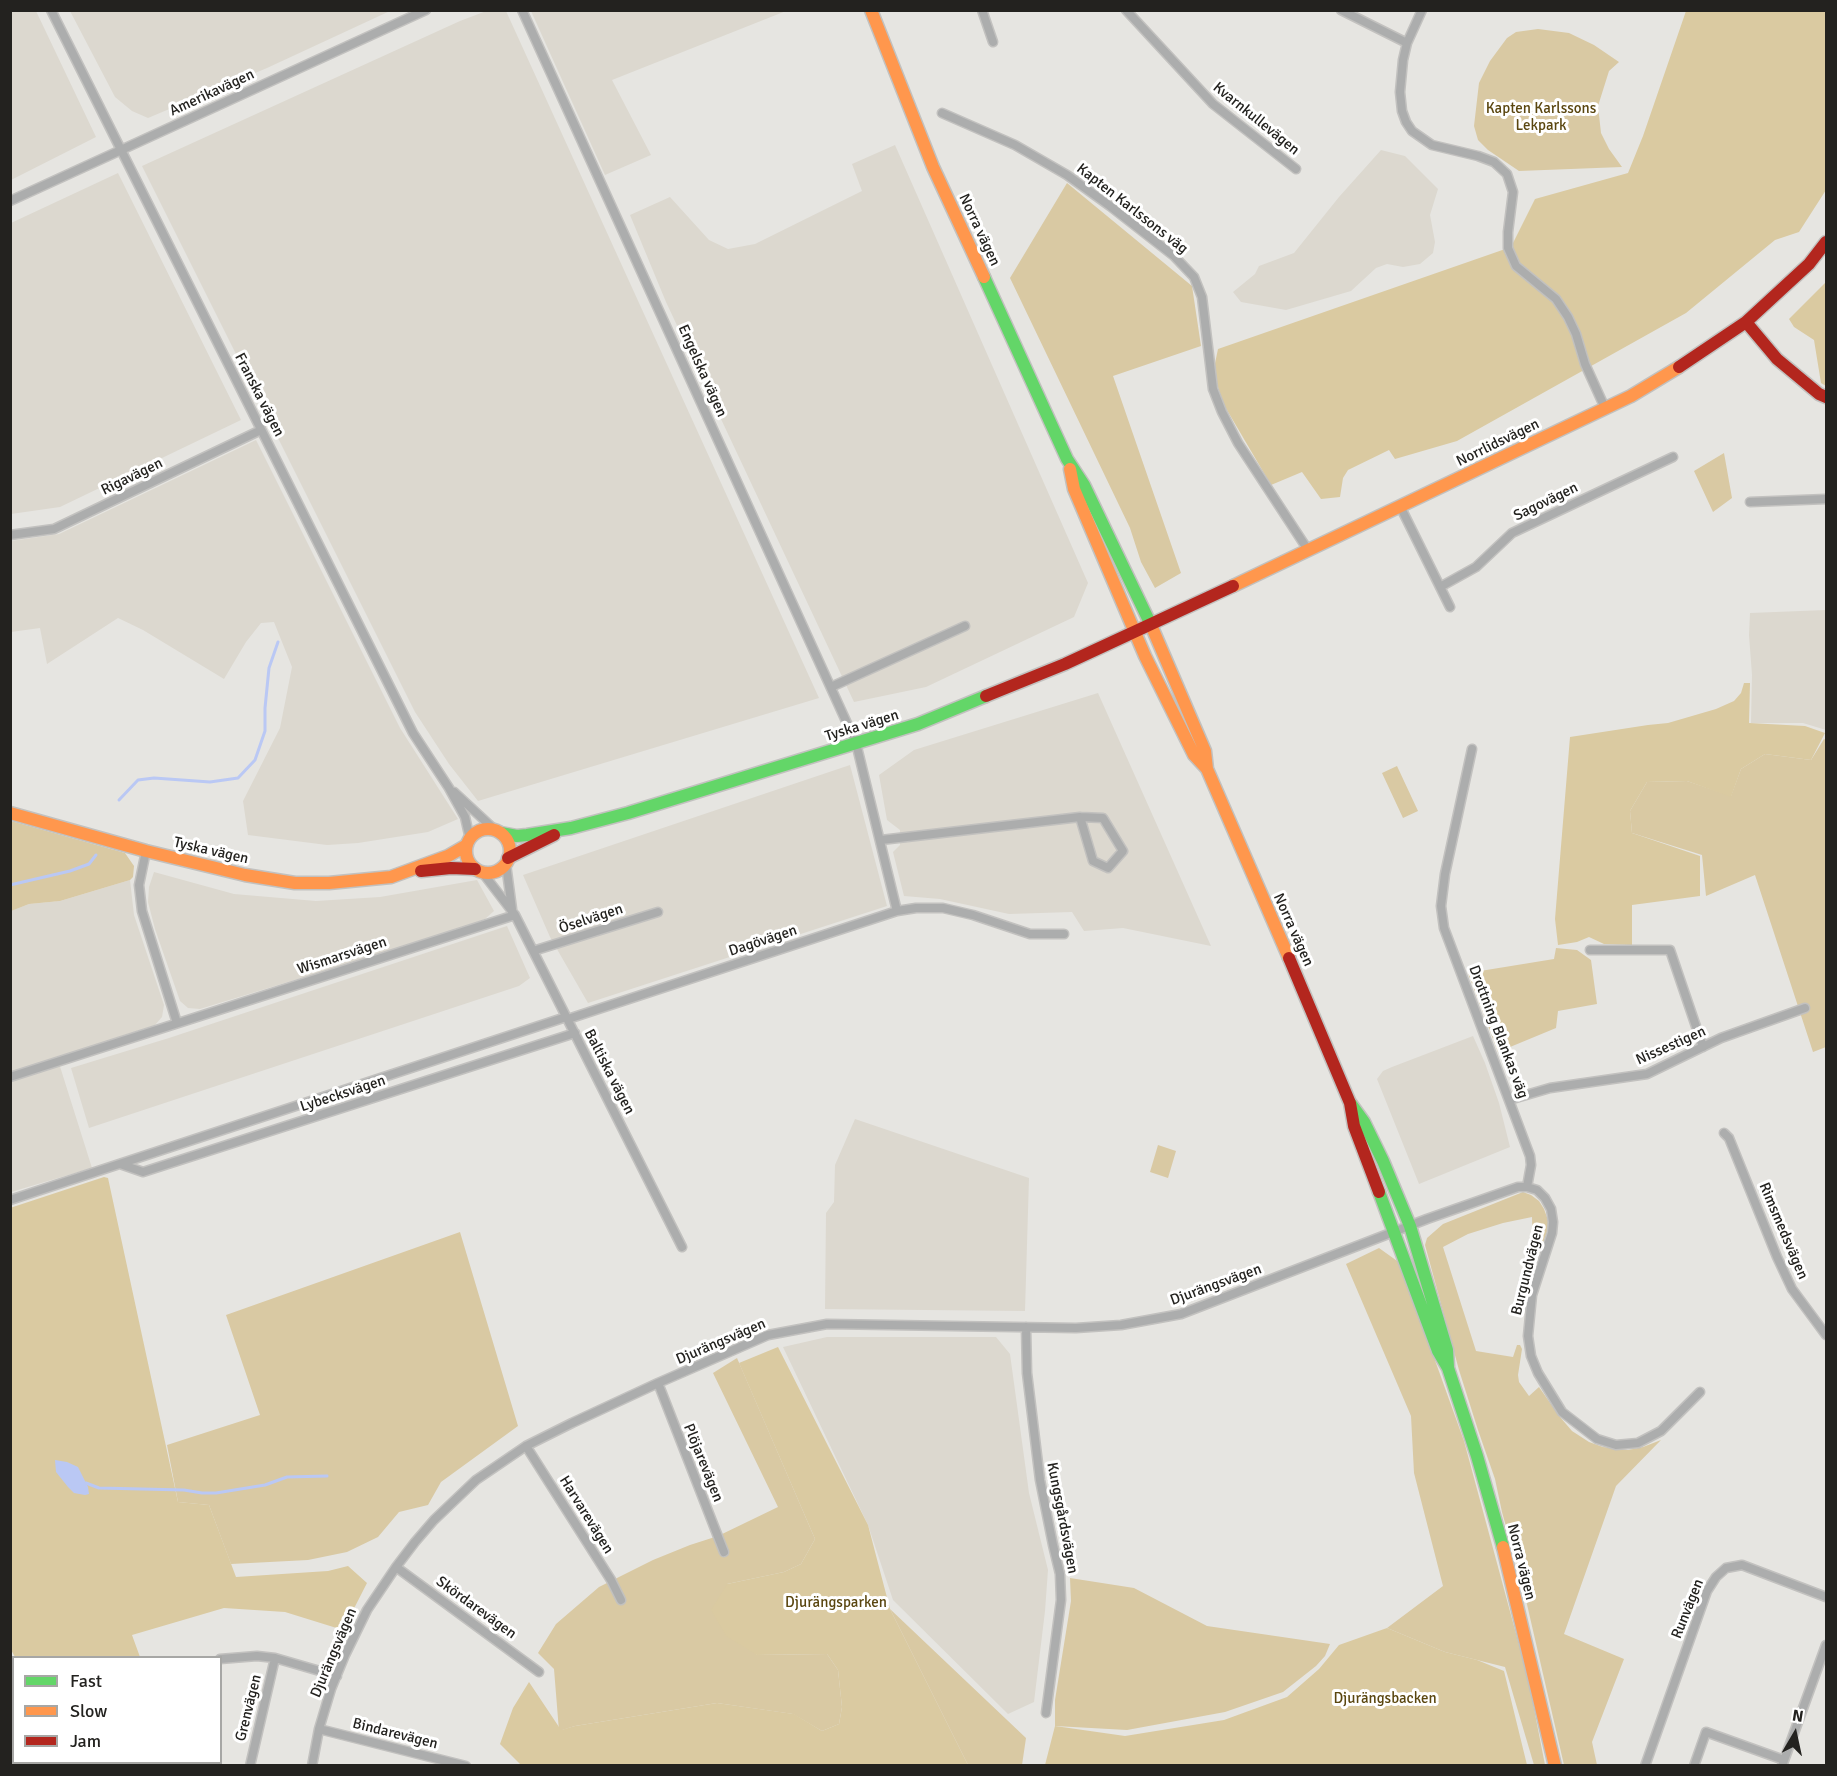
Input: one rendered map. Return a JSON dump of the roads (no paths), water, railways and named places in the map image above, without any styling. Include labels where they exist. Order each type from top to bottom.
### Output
[{"type":"main road","name":"Norra vägen","points":[[871,10],[933,167],[1067,459],[1084,485],[1151,624],[1205,751],[1207,769],[1350,1103],[1354,1126],[1438,1351],[1448,1368],[1501,1537],[1555,1766]]},
{"type":"main road","name":"Norrlidsvägen","points":[[1151,624],[1630,396],[1695,357],[1746,322],[1809,264],[1827,242]]},
{"type":"main road","points":[[1746,322],[1777,359],[1819,394],[1827,397]]},
{"type":"main road","name":"Norra vägen","points":[[1067,459],[1078,498],[1135,632],[1194,755],[1207,769]]},
{"type":"main road","name":"Tyska vägen","points":[[498,831],[517,836],[571,828],[628,813],[856,743],[938,716],[1031,679],[1151,624]]},
{"type":"main road","name":"Tyska vägen","points":[[10,813],[146,850],[245,874],[295,883],[383,878],[408,872],[451,868],[479,870]]},
{"type":"main road","name":"Tyska vägen","points":[[507,861],[520,851],[571,828]]},
{"type":"main road","points":[[480,831],[498,831],[509,846],[507,861],[496,872],[479,870],[467,857],[469,842],[480,831]]},
{"type":"main road","name":"Tyska vägen","points":[[408,872],[448,856],[469,842]]},
{"type":"main road","name":"Norra vägen","points":[[1350,1103],[1364,1122],[1410,1226],[1448,1350],[1448,1368]]},
{"type":"street","name":"Franska vägen","points":[[51,10],[413,733],[465,817],[469,842]]},
{"type":"street","name":"Amerikavägen","points":[[10,201],[426,10]]},
{"type":"street","name":"Engelska vägen","points":[[522,10],[856,743]]},
{"type":"street","points":[[982,10],[993,42]]},
{"type":"street","name":"Kvarnkullevägen","points":[[1126,10],[1213,104],[1296,169]]},
{"type":"street","points":[[1341,10],[1407,43]]},
{"type":"street","points":[[1422,10],[1407,43],[1403,60],[1400,92],[1406,122],[1412,131],[1432,145],[1494,162],[1507,174],[1513,192],[1508,249],[1516,266],[1556,299],[1568,317],[1585,364],[1605,408]]},
{"type":"street","name":"Kapten Karlssons väg","points":[[942,113],[1015,145],[1067,175],[1174,256],[1194,277],[1202,297],[1206,319],[1213,389],[1222,412],[1238,443],[1308,550]]},
{"type":"street","name":"Rigavägen","points":[[10,535],[54,529],[261,430]]},
{"type":"street","name":"Sagovägen","points":[[1440,587],[1476,567],[1512,533],[1673,457]]},
{"type":"street","points":[[1750,502],[1827,499]]},
{"type":"street","points":[[1400,507],[1450,607]]},
{"type":"street","points":[[831,687],[965,626]]},
{"type":"street","points":[[856,743],[897,911]]},
{"type":"street","name":"Drottning Blankas väg","points":[[1472,749],[1445,874],[1441,906],[1444,928],[1530,1156],[1531,1165],[1527,1187]]},
{"type":"street","name":"Franska vägen","points":[[449,788],[498,831]]},
{"type":"street","points":[[881,840],[1080,817],[1103,818],[1123,851],[1108,868],[1092,861],[1080,817]]},
{"type":"street","points":[[146,850],[139,885],[142,911],[177,1023]]},
{"type":"street","name":"Baltiska vägen","points":[[507,861],[513,913]]},
{"type":"street","name":"Baltiska vägen","points":[[479,870],[513,913],[682,1246]]},
{"type":"street","name":"Dagövägen","points":[[567,1018],[897,911],[944,908],[1030,934],[1064,934]]},
{"type":"street","name":"Öselvägen","points":[[533,951],[658,912]]},
{"type":"street","name":"Wismarsvägen","points":[[10,1077],[68,1060],[513,913]]},
{"type":"street","points":[[1590,950],[1670,950],[1703,1047]]},
{"type":"street","name":"Nissestigen","points":[[1509,1100],[1550,1088],[1647,1074],[1721,1038],[1805,1008]]},
{"type":"street","name":"Lybecksvägen","points":[[10,1200],[567,1018]]},
{"type":"street","name":"Lybecksvägen","points":[[119,1164],[143,1172],[575,1033]]},
{"type":"street","name":"Rimsmedsvägen","points":[[1724,1133],[1732,1145],[1792,1289],[1827,1335]]},
{"type":"street","points":[[1394,1232],[1518,1187],[1527,1187]]},
{"type":"street","name":"Burgundvägen","points":[[1527,1187],[1537,1190],[1545,1198],[1551,1209],[1553,1221],[1552,1233],[1532,1295],[1528,1336],[1531,1356],[1538,1373],[1562,1412],[1597,1439],[1616,1444],[1638,1443],[1661,1431],[1700,1392]]},
{"type":"street","name":"Djurängsvägen","points":[[312,1766],[319,1729],[337,1676],[367,1610],[396,1567],[434,1520],[476,1480],[526,1446],[658,1383],[768,1335],[827,1324],[1076,1328],[1121,1325],[1181,1314],[1394,1232]]},
{"type":"street","name":"Kungsgårdsvägen","points":[[1026,1327],[1027,1373],[1040,1480],[1060,1574],[1061,1600],[1046,1713]]},
{"type":"street","name":"Plöjarevägen","points":[[658,1383],[724,1552]]},
{"type":"street","name":"Harvarevägen","points":[[526,1446],[621,1600]]},
{"type":"street","name":"Runvägen","points":[[1644,1766],[1707,1591],[1716,1577],[1726,1568],[1742,1565],[1827,1598]]},
{"type":"street","name":"Skördarevägen","points":[[396,1567],[539,1672]]},
{"type":"street","points":[[1694,1766],[1706,1732],[1783,1763],[1826,1646]]},
{"type":"street","points":[[222,1659],[257,1656],[275,1658],[337,1676]]},
{"type":"street","name":"Grenvägen","points":[[250,1766],[275,1658]]},
{"type":"street","name":"Bindarevägen","points":[[319,1729],[466,1766]]},
{"type":"water","points":[[55,1460],[78,1467],[89,1494],[74,1493],[68,1487],[56,1472]]},
{"type":"waterway","points":[[119,800],[138,780],[154,778],[210,782],[238,778],[255,760],[265,731],[269,668],[278,642]]},
{"type":"waterway","points":[[10,885],[70,871],[89,864],[96,855]]},
{"type":"waterway","points":[[86,1483],[99,1488],[216,1493],[265,1485],[287,1477],[327,1476]]},
{"type":"park label","name":"Kapten Karlssons Lekpark","points":[[1541,118]]},
{"type":"park label","name":"Djurängsparken","points":[[836,1603]]},
{"type":"park label","name":"Djurängsbacken","points":[[1385,1699]]}]
